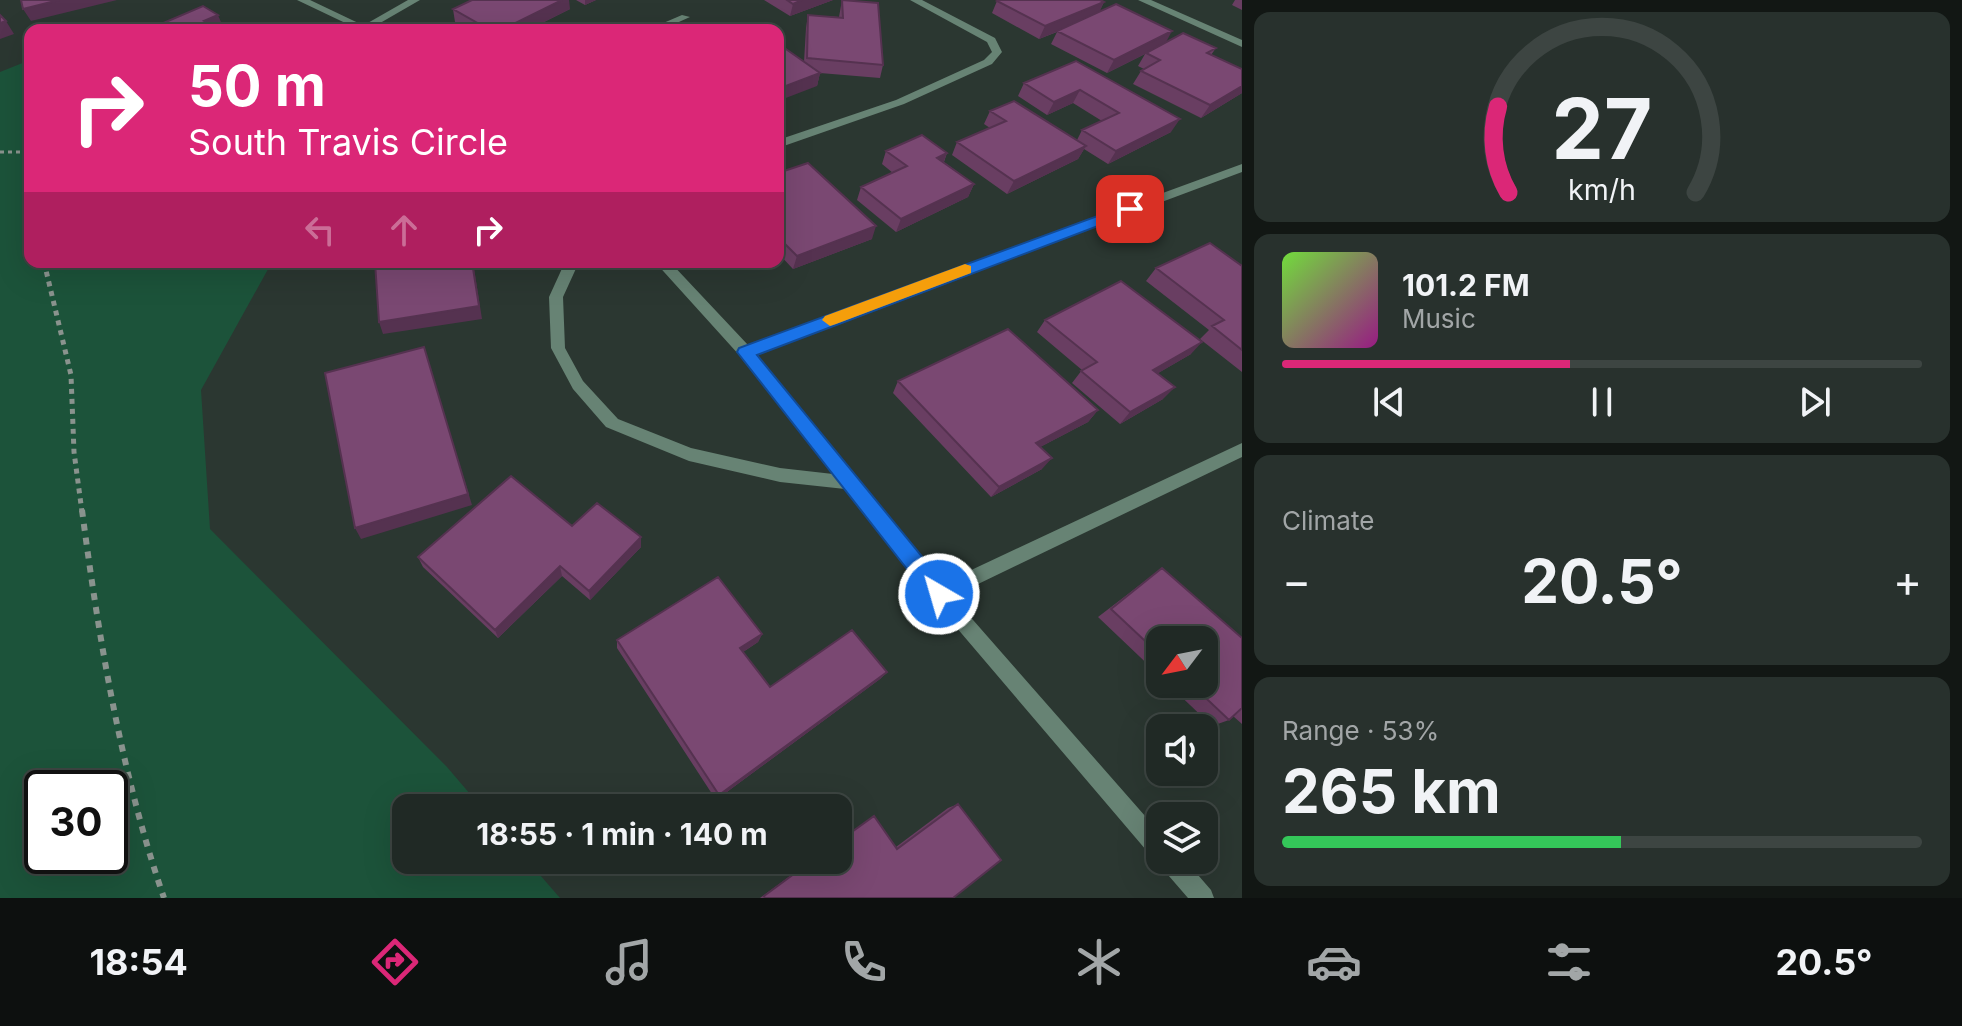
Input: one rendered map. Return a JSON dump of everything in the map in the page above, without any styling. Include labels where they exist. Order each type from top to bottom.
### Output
[{"type":"street","points":[[302,0],[355,24]]},
{"type":"street","points":[[374,24],[415,0]]},
{"type":"street","points":[[784,142],[900,102],[988,62],[997,52],[991,40],[915,0]]},
{"type":"street","points":[[1143,0],[1242,44]]},
{"type":"street","points":[[667,24],[685,17]]},
{"type":"street","points":[[745,352],[1242,168]]},
{"type":"street","points":[[569,268],[556,297],[558,348],[578,385],[612,423],[689,454],[780,475],[852,483]]},
{"type":"street","points":[[668,268],[745,352],[939,594],[1146,833]]},
{"type":"street","points":[[939,594],[1242,450]]},
{"type":"street","points":[[1182,874],[1203,898]]},
{"type":"path","points":[[0,152],[24,152]]},
{"type":"path","points":[[45,268],[71,375],[74,452],[97,622],[143,837],[164,898]]},
{"type":"green space","points":[[24,62],[24,268],[269,268],[201,390],[210,529],[447,767],[470,794],[392,794],[392,874],[539,874],[560,898],[0,898],[0,72]]},
{"type":"building","points":[[21,0],[59,0],[23,9]]},
{"type":"building","points":[[472,0],[562,0],[513,24],[479,24],[453,9]]},
{"type":"building","points":[[842,0],[878,3],[883,65],[807,58],[808,15],[843,18]]},
{"type":"building","points":[[999,0],[1100,0],[1104,2],[1045,26]]},
{"type":"building","points":[[1116,4],[1172,31],[1114,60],[1057,31]]},
{"type":"building","points":[[203,6],[218,15],[204,21],[209,24],[161,24]]},
{"type":"building","points":[[1183,33],[1216,48],[1207,53],[1242,69],[1242,86],[1210,105],[1141,71],[1160,60],[1146,53]]},
{"type":"building","points":[[784,48],[820,73],[784,87]]},
{"type":"building","points":[[1076,61],[1180,119],[1116,151],[1082,130],[1119,113],[1080,90],[1054,102],[1024,83]]},
{"type":"building","points":[[1014,101],[1086,146],[1014,181],[957,142],[1006,121],[990,111]]},
{"type":"building","points":[[922,135],[947,153],[937,158],[974,184],[901,219],[861,187],[907,166],[886,151]]},
{"type":"building","points":[[808,163],[876,226],[797,256],[784,243],[784,171]]},
{"type":"building","points":[[1210,243],[1242,266],[1242,350],[1212,326],[1224,320],[1156,268]]},
{"type":"building","points":[[375,268],[473,268],[479,306],[379,322]]},
{"type":"building","points":[[1121,281],[1202,342],[1153,370],[1175,387],[1130,412],[1081,371],[1097,362],[1045,320]]},
{"type":"building","points":[[1008,329],[1098,410],[1036,443],[1052,458],[999,487],[898,381]]},
{"type":"building","points":[[424,347],[468,494],[355,528],[325,373]]},
{"type":"building","points":[[511,476],[572,526],[597,503],[641,537],[589,591],[560,566],[495,630],[418,557]]},
{"type":"building","points":[[1162,568],[1242,638],[1242,708],[1229,720],[1206,698],[1218,698],[1218,626],[1146,626],[1146,642],[1111,609]]},
{"type":"building","points":[[718,577],[762,634],[740,648],[770,687],[852,630],[887,672],[718,794],[617,640]]},
{"type":"building","points":[[958,804],[1001,860],[953,898],[764,896],[794,874],[852,874],[852,832],[874,816],[897,849]]},
{"type":"slow traffic","points":[[830,320],[965,270]]},
{"type":"route","points":[[939,594],[745,352],[1130,209]]}]
